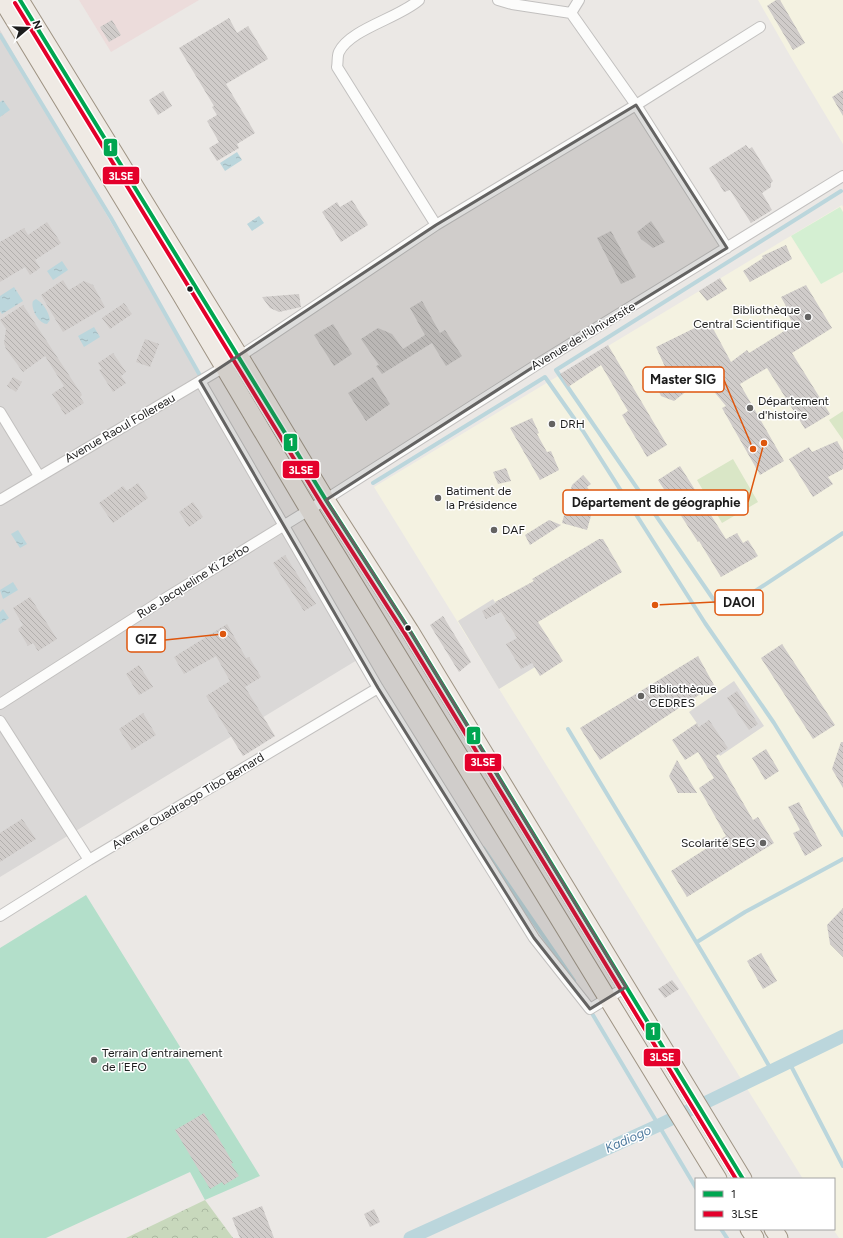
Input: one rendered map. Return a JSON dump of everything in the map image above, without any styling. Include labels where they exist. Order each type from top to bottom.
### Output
[{"type":"main road","points":[[2,0],[309,510],[717,1178]]},
{"type":"main road","points":[[20,0],[240,356],[326,500],[410,631],[742,1178]]},
{"type":"street","points":[[419,0],[406,9],[349,39],[339,52],[337,67],[436,225]]},
{"type":"street","points":[[498,0],[512,4],[571,13],[636,105],[727,248]]},
{"type":"street","points":[[571,13],[578,0]]},
{"type":"street","name":"Avenue Raoul Follereau","points":[[0,500],[224,367],[436,225],[636,105],[760,27]]},
{"type":"street","name":"Avenue de l'Universite","points":[[326,500],[540,362],[843,176]]},
{"type":"street","points":[[200,381],[282,526],[378,688],[534,938],[590,1009],[608,997],[626,988]]},
{"type":"street","points":[[0,412],[39,476]]},
{"type":"street","name":"Rue Jacqueline Ki Zerbo","points":[[0,704],[160,601],[326,500]]},
{"type":"street","name":"Avenue Ouadraogo Tibo Bernard","points":[[0,916],[89,860],[378,688]]},
{"type":"street","points":[[0,721],[89,860]]},
{"type":"highlighted area","points":[[636,105],[727,248],[541,362],[326,500],[410,631],[626,987],[590,1009],[534,938],[378,688],[200,381],[436,225]]},
{"type":"shaded area","points":[[79,0],[199,0],[111,52]]},
{"type":"shaded area","points":[[758,0],[843,0],[843,144],[792,59]]},
{"type":"shaded area","points":[[0,30],[362,657],[0,877]]},
{"type":"shaded area","points":[[842,205],[843,1238],[839,1238],[834,1230],[835,1230],[835,1178],[802,1178],[374,487]]},
{"type":"shaded area","points":[[493,599],[535,667],[499,689],[458,621]]},
{"type":"shaded area","points":[[734,681],[764,726],[720,756],[689,712]]},
{"type":"green space","points":[[840,207],[843,212],[843,272],[821,284],[791,236]]},
{"type":"green space","points":[[843,411],[843,440],[829,420]]},
{"type":"green space","points":[[733,459],[758,502],[722,523],[697,480]]},
{"type":"green space","name":"Terrain d´entrainement de l´EFO","points":[[86,895],[260,1176],[205,1200],[190,1172],[46,1238],[0,1238],[0,948]]},
{"type":"green space","points":[[205,1200],[233,1238],[126,1238]]},
{"type":"water","points":[[3,100],[10,110],[0,117],[0,102]]},
{"type":"water","points":[[237,152],[242,160],[225,171],[220,163]]},
{"type":"water","points":[[259,216],[264,223],[252,231],[247,224]]},
{"type":"water","points":[[62,261],[68,270],[53,280],[47,271]]},
{"type":"water","points":[[14,287],[23,301],[2,314],[0,311],[0,296]]},
{"type":"water","points":[[36,299],[47,311],[50,320],[47,324],[38,319],[34,311],[32,304]]},
{"type":"water","points":[[94,327],[100,337],[84,347],[78,336]]},
{"type":"water","points":[[18,530],[27,544],[20,548],[11,534]]},
{"type":"water","points":[[13,582],[18,590],[3,599],[0,590]]},
{"type":"water","points":[[3,609],[9,618],[0,624],[0,612]]},
{"type":"building","points":[[776,0],[780,0],[805,43],[793,50],[767,6]]},
{"type":"building","points":[[229,18],[237,33],[248,26],[268,59],[226,84],[255,133],[237,144],[239,148],[217,161],[209,148],[219,142],[207,121],[217,115],[212,107],[214,106],[179,48]]},
{"type":"building","points":[[112,20],[121,35],[109,42],[100,27]]},
{"type":"building","points":[[843,90],[843,116],[832,97]]},
{"type":"building","points":[[163,91],[172,106],[158,115],[149,100]]},
{"type":"building","points":[[746,145],[749,149],[752,147],[773,181],[771,183],[771,187],[762,193],[772,210],[751,223],[730,190],[724,192],[709,168]]},
{"type":"building","points":[[352,200],[368,225],[341,242],[322,212],[337,202],[340,207]]},
{"type":"building","points":[[651,221],[665,242],[653,248],[641,239],[637,232]]},
{"type":"building","points":[[47,222],[61,243],[35,260],[40,268],[30,275],[25,267],[0,282],[0,242],[24,228],[28,235]]},
{"type":"building","points":[[611,231],[636,277],[621,284],[597,238]]},
{"type":"building","points":[[786,245],[792,259],[750,282],[743,271],[763,258],[762,256]]},
{"type":"building","points":[[720,278],[727,289],[707,301],[699,291]]},
{"type":"building","points":[[63,280],[69,290],[84,281],[93,285],[105,307],[63,332],[41,295]]},
{"type":"building","points":[[806,285],[832,328],[792,353],[830,414],[805,429],[767,368],[740,384],[784,461],[760,475],[722,408],[726,406],[706,382],[693,386],[674,401],[661,396],[653,379],[666,369],[656,347],[709,321],[731,362],[747,350],[749,353],[794,325],[785,310],[787,308],[781,297]]},
{"type":"building","points":[[299,294],[301,307],[279,312],[270,308],[262,297]]},
{"type":"building","points":[[422,301],[440,333],[445,330],[462,356],[446,366],[432,343],[382,374],[376,366],[379,365],[361,339],[378,328],[392,334],[403,349],[425,335],[410,308]]},
{"type":"building","points":[[124,303],[132,314],[110,329],[102,318]]},
{"type":"building","points":[[23,305],[82,395],[80,397],[84,403],[65,415],[52,394],[64,386],[45,356],[23,372],[6,349],[4,343],[6,329],[0,320]]},
{"type":"building","points":[[333,324],[352,354],[334,366],[314,335]]},
{"type":"building","points":[[145,339],[159,344],[150,367],[136,362]]},
{"type":"building","points":[[608,345],[667,445],[647,457],[622,415],[628,411],[601,365],[568,387],[560,374]]},
{"type":"building","points":[[113,353],[126,372],[121,376],[126,383],[113,392],[99,370],[102,369],[98,363]]},
{"type":"building","points":[[13,377],[22,382],[16,392],[7,386]]},
{"type":"building","points":[[373,377],[390,404],[366,421],[348,393]]},
{"type":"building","points":[[532,418],[539,433],[537,434],[547,452],[551,451],[559,470],[540,480],[510,428]]},
{"type":"building","points":[[837,441],[843,451],[843,469],[828,477],[833,484],[813,497],[789,459],[809,447],[812,452]]},
{"type":"building","points":[[680,466],[726,539],[737,533],[743,543],[748,540],[758,556],[721,577],[658,480]]},
{"type":"building","points":[[506,468],[511,481],[498,484],[493,472]]},
{"type":"building","points":[[583,475],[591,484],[587,487],[590,491],[579,501],[594,505],[587,530],[562,523],[572,485]]},
{"type":"building","points":[[138,483],[148,498],[113,523],[99,503],[123,486],[127,491]]},
{"type":"building","points":[[193,502],[203,517],[189,527],[179,512]]},
{"type":"building","points":[[549,520],[561,525],[530,545],[525,535]]},
{"type":"building","points":[[599,539],[603,539],[622,572],[538,622],[563,661],[540,676],[532,663],[521,669],[506,644],[517,638],[501,612],[486,619],[482,611],[496,603],[495,602],[534,581],[532,579]]},
{"type":"building","points":[[285,555],[316,604],[304,611],[273,563]]},
{"type":"building","points":[[30,597],[57,639],[38,651],[33,643],[28,646],[18,629],[23,625],[13,608]]},
{"type":"building","points":[[443,616],[471,662],[459,672],[430,625]]},
{"type":"building","points":[[227,624],[246,658],[249,657],[261,677],[245,687],[275,736],[243,756],[206,696],[230,681],[216,656],[184,674],[174,657]]},
{"type":"building","points":[[782,644],[835,725],[813,739],[761,658]]},
{"type":"building","points":[[698,656],[714,685],[600,760],[580,728]]},
{"type":"building","points":[[139,665],[153,687],[139,695],[126,674]]},
{"type":"building","points":[[737,691],[758,724],[749,730],[727,698]]},
{"type":"building","points":[[143,713],[156,735],[132,750],[119,729]]},
{"type":"building","points":[[709,720],[728,748],[716,756],[753,820],[758,817],[774,843],[687,897],[671,871],[726,836],[699,788],[714,778],[698,752],[685,760],[672,740],[697,723],[699,727]]},
{"type":"building","points":[[841,742],[843,742],[843,788],[832,769]]},
{"type":"building","points":[[766,749],[779,771],[765,780],[752,758]]},
{"type":"building","points":[[677,760],[697,793],[678,793],[669,776]]},
{"type":"building","points":[[799,802],[822,846],[805,856],[793,833],[800,830],[788,807]]},
{"type":"building","points":[[22,819],[36,839],[0,862],[0,833]]},
{"type":"building","points":[[843,908],[843,957],[830,944],[827,925]]},
{"type":"building","points":[[761,953],[777,981],[763,989],[747,961]]},
{"type":"building","points":[[672,980],[679,989],[665,998],[658,989]]},
{"type":"building","points":[[204,1113],[239,1176],[224,1185],[222,1182],[210,1189],[175,1130]]},
{"type":"building","points":[[262,1206],[274,1238],[240,1238],[232,1218]]},
{"type":"building","points":[[374,1209],[380,1222],[370,1227],[364,1214]]},
{"type":"waterway","points":[[0,35],[111,218],[202,379]]},
{"type":"waterway","points":[[841,191],[556,370],[720,609],[725,611],[843,533]]},
{"type":"waterway","points":[[373,483],[545,377],[583,431],[705,623],[774,723],[843,835]]},
{"type":"waterway","points":[[568,729],[772,1071]]},
{"type":"waterway","points":[[483,848],[574,981]]},
{"type":"waterway","points":[[697,942],[745,912],[843,859]]},
{"type":"waterway","points":[[590,1010],[695,1186]]},
{"type":"waterway","name":"Kadiogo","points":[[410,1238],[657,1126],[843,1036]]},
{"type":"waterway","points":[[789,1062],[843,1166]]},
{"type":"waterway","points":[[722,1230],[727,1238]]},
{"type":"transit line","name":"1","points":[[20,0],[326,500],[410,631],[742,1178]]},
{"type":"transit line","name":"3LSE","points":[[15,3],[321,503],[405,634],[735,1178]]},
{"type":"place","name":"Bibliothèque Central Scientifique","points":[[808,317]]},
{"type":"place","name":"Département d'histoire","points":[[750,408]]},
{"type":"place","name":"DRH","points":[[552,424]]},
{"type":"place","name":"Département de géographie","points":[[764,443]]},
{"type":"place","name":"Master SIG","points":[[753,449]]},
{"type":"place","name":"Batiment de la Présidence","points":[[438,498]]},
{"type":"place","name":"DAF","points":[[494,530]]},
{"type":"place","name":"DAOI","points":[[655,605]]},
{"type":"place","name":"GIZ","points":[[223,634]]},
{"type":"place","name":"Bibliothèque CEDRES","points":[[641,696]]},
{"type":"place","name":"Scolarité SEG","points":[[763,843]]},
{"type":"place","name":"Terrain d´entrainement de l´EFO","points":[[94,1060]]}]
